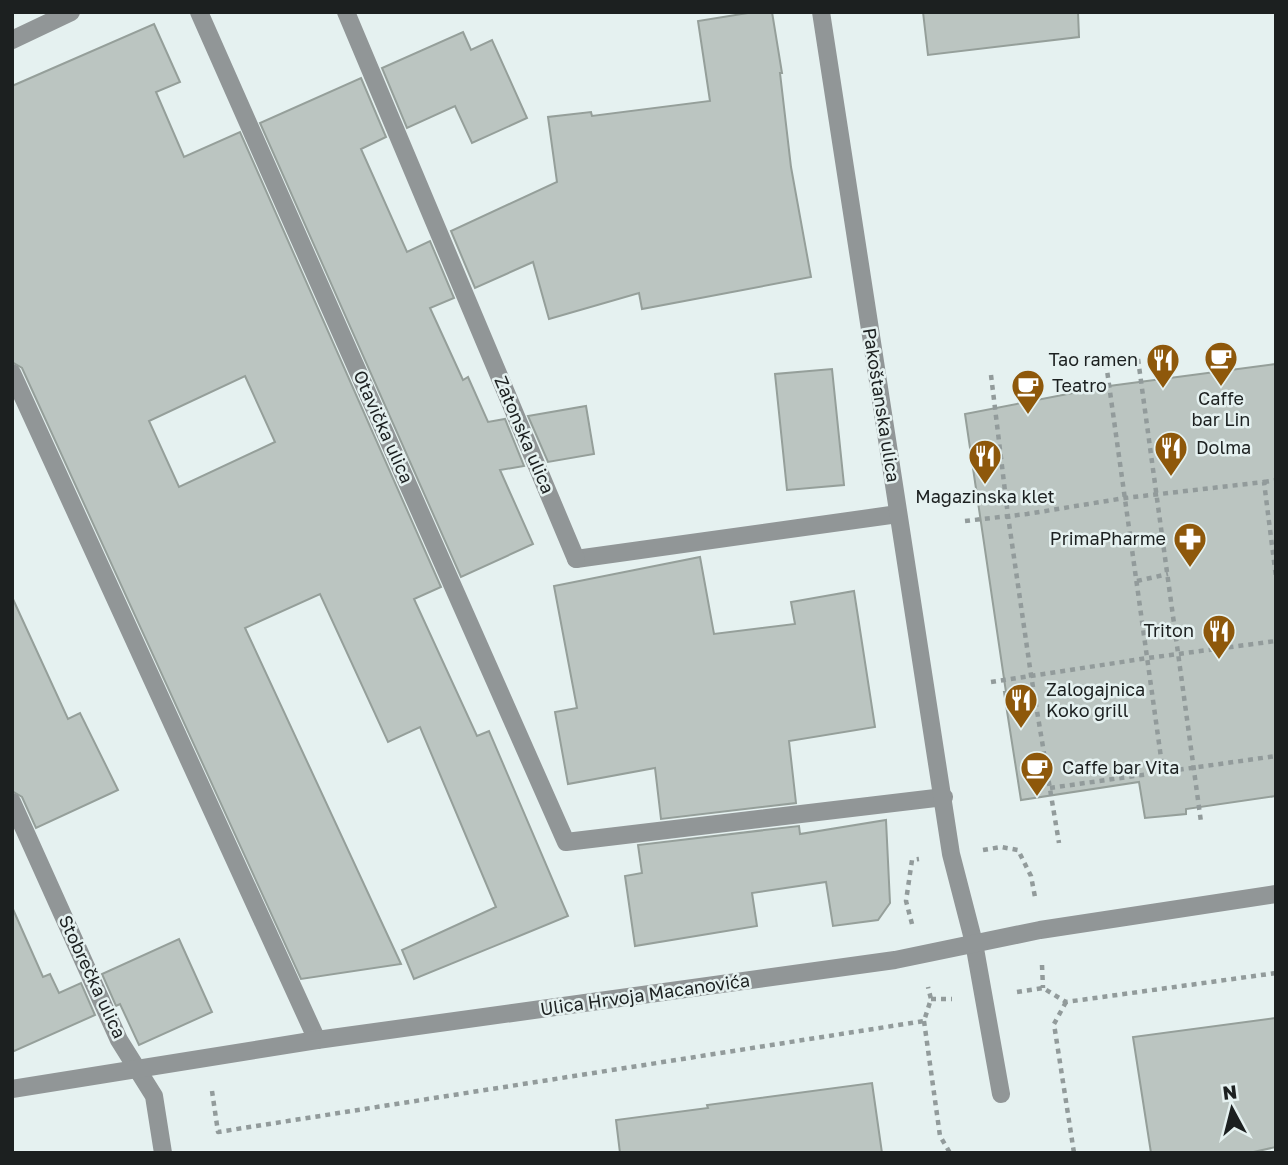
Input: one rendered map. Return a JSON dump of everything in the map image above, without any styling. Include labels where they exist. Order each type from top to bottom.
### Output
[{"type":"street","points":[[12,40],[71,12]]},
{"type":"street","name":"Otavička ulica","points":[[200,12],[566,842],[943,797]]},
{"type":"street","name":"Zatonska ulica","points":[[346,12],[576,559],[898,513]]},
{"type":"street","name":"Pakoštanska ulica","points":[[821,12],[951,854],[974,943],[1001,1094]]},
{"type":"street","points":[[12,373],[317,1040]]},
{"type":"street","name":"Stobrečka ulica","points":[[12,802],[119,1040],[154,1096],[163,1153]]},
{"type":"street","name":"Ulica Hrvoja Macanovića","points":[[12,1089],[317,1040],[895,960],[1040,930],[1276,894]]},
{"type":"path","points":[[1138,359],[1201,822]]},
{"type":"path","points":[[1106,363],[1163,772]]},
{"type":"path","points":[[992,375],[1008,516],[1059,843]]},
{"type":"path","points":[[965,521],[1276,480]]},
{"type":"path","points":[[1264,482],[1276,577]]},
{"type":"path","points":[[1137,581],[1168,574]]},
{"type":"path","points":[[991,682],[1276,642]]},
{"type":"path","points":[[1050,788],[1276,756]]},
{"type":"path","points":[[1043,988],[1066,1002],[1276,973]]},
{"type":"path","points":[[931,999],[924,1021],[940,1136],[950,1153]]},
{"type":"path","points":[[1066,1002],[1054,1024],[1074,1153]]},
{"type":"path","points":[[218,1132],[924,1021]]},
{"type":"building","points":[[754,12],[772,12],[782,73],[791,167],[811,277],[642,309],[639,293],[549,319],[533,262],[475,288],[451,231],[557,182],[548,117],[591,112],[592,116],[710,101],[698,21]]},
{"type":"building","points":[[923,12],[1078,12],[1079,37],[928,55]]},
{"type":"building","points":[[154,24],[180,82],[156,92],[184,157],[240,132],[441,587],[414,599],[477,736],[489,731],[568,916],[414,979],[402,950],[496,907],[420,727],[388,742],[320,594],[245,628],[401,964],[301,979],[22,368],[12,362],[12,86]],"holes":[[[245,376],[275,442],[179,487],[149,421]]]},
{"type":"building","points":[[463,32],[471,50],[492,40],[527,118],[472,143],[455,106],[407,128],[382,68]]},
{"type":"building","points":[[361,78],[386,137],[361,149],[407,252],[430,241],[454,298],[430,308],[463,380],[468,377],[488,422],[505,419],[524,466],[500,470],[533,544],[461,577],[260,123]]},
{"type":"building","points":[[1276,364],[1276,796],[1186,809],[1186,814],[1145,818],[1139,782],[1021,800],[965,414],[1109,386]]},
{"type":"building","points":[[832,369],[844,485],[787,490],[775,374]]},
{"type":"building","points":[[586,406],[594,454],[548,462],[528,416]]},
{"type":"building","points":[[700,557],[714,634],[795,624],[791,602],[854,591],[875,727],[789,741],[796,803],[661,819],[655,768],[568,784],[555,712],[577,708],[554,586]]},
{"type":"building","points":[[12,597],[68,719],[80,713],[118,790],[36,828],[22,797],[12,791]]},
{"type":"building","points":[[886,820],[890,903],[878,920],[833,926],[826,882],[752,893],[757,926],[635,946],[625,876],[642,873],[638,845],[799,826],[800,834]]},
{"type":"building","points":[[12,907],[43,977],[50,974],[59,993],[81,983],[95,1015],[12,1052]]},
{"type":"building","points":[[179,939],[212,1012],[139,1045],[120,1004],[116,1006],[102,974]]},
{"type":"building","points":[[1276,1018],[1276,1147],[1249,1153],[1151,1153],[1133,1037]]},
{"type":"building","points":[[872,1083],[882,1153],[620,1153],[616,1120]]},
{"type":"place","name":"Caffe bar Lin","points":[[1221,388]]},
{"type":"place","name":"Tao ramen","points":[[1163,390]]},
{"type":"place","name":"Teatro","points":[[1028,416]]},
{"type":"place","name":"Dolma","points":[[1171,478]]},
{"type":"place","name":"Magazinska klet","points":[[985,486]]},
{"type":"place","name":"PrimaPharme","points":[[1190,569]]},
{"type":"place","name":"Triton","points":[[1219,661]]},
{"type":"place","name":"Zalogajnica Koko grill","points":[[1021,730]]},
{"type":"place","name":"Caffe bar Vita","points":[[1037,798]]}]
